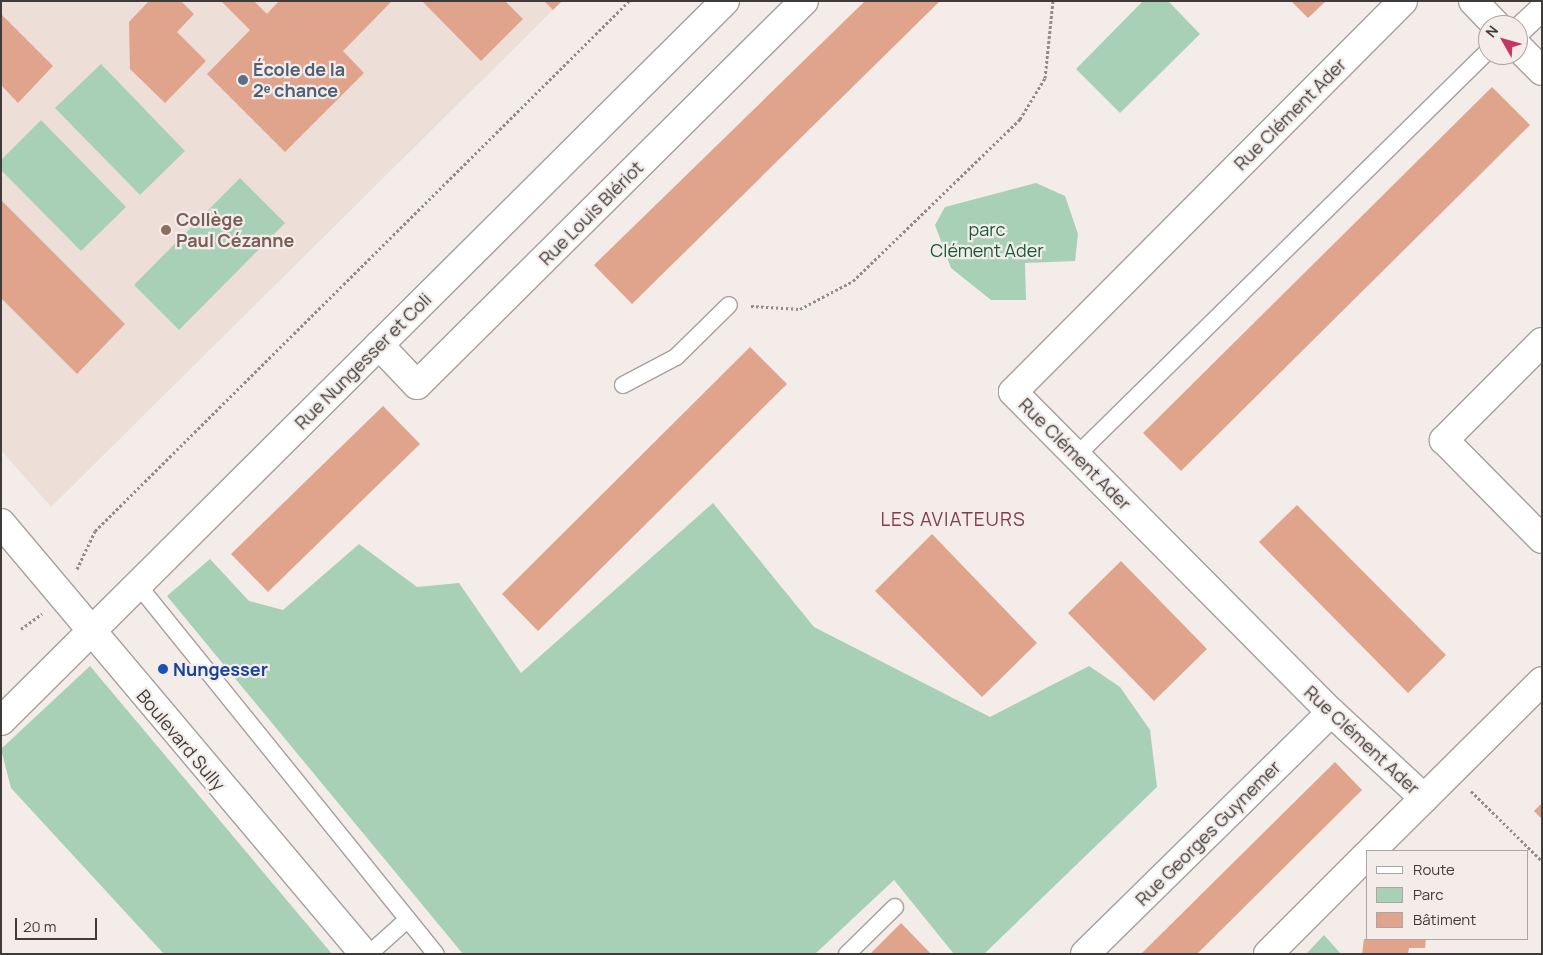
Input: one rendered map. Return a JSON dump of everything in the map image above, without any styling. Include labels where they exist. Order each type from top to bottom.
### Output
[{"type":"street","name":"Rue Nungesser et Coli","points":[[1,721],[725,1]]},
{"type":"street","name":"Rue Louis Blériot","points":[[379,344],[417,385],[804,1]]},
{"type":"street","name":"Rue Clément Ader","points":[[1403,1],[1013,392],[1331,712],[1424,798]]},
{"type":"street","points":[[1473,1],[1486,15]]},
{"type":"street","points":[[1528,22],[1542,9]]},
{"type":"street","points":[[1528,57],[1542,71]]},
{"type":"street","points":[[1542,342],[1444,440],[1542,539]]},
{"type":"street","name":"Boulevard Sully","points":[[1,523],[364,954]]},
{"type":"street","points":[[1372,850],[1451,771],[1537,695]]},
{"type":"street","name":"Rue Georges Guynemer","points":[[1086,954],[1331,712]]},
{"type":"street","points":[[1268,954],[1366,856]]},
{"type":"lane","points":[[1076,456],[1478,60]]},
{"type":"lane","points":[[623,385],[676,357],[729,305]]},
{"type":"lane","points":[[138,585],[436,954]]},
{"type":"lane","points":[[847,954],[895,907]]},
{"type":"lane","points":[[369,954],[408,919]]},
{"type":"path","points":[[21,629],[63,598],[95,531],[629,1]]},
{"type":"path","points":[[729,305],[800,309],[853,281],[1020,119],[1044,78],[1053,1]]},
{"type":"path","points":[[1451,771],[1542,861]]},
{"type":"shaded area","name":"Collège Paul Cézanne","points":[[1,1],[562,1],[51,507],[1,450]]},
{"type":"green space","points":[[1143,1],[1168,1],[1200,34],[1120,113],[1076,69]]},
{"type":"green space","points":[[101,64],[185,151],[140,195],[55,108]]},
{"type":"green space","points":[[41,120],[126,207],[81,251],[1,170],[1,160]]},
{"type":"green space","points":[[240,178],[285,223],[179,330],[134,285]]},
{"type":"green space","name":"parc Clément Ader","points":[[1036,183],[1065,196],[1078,234],[1075,261],[1025,263],[1026,300],[991,300],[951,268],[935,225],[945,207]]},
{"type":"green space","points":[[713,503],[814,627],[990,717],[1089,666],[1120,687],[1150,730],[1157,787],[984,954],[954,954],[894,880],[815,954],[463,954],[167,596],[210,559],[249,601],[283,610],[359,544],[417,587],[459,583],[521,673]]},
{"type":"green space","points":[[90,666],[332,954],[164,954],[11,788],[1,749]]},
{"type":"green space","points":[[1324,935],[1341,954],[1306,954]]},
{"type":"building","points":[[149,1],[181,1],[194,14],[177,32],[206,61],[165,103],[130,69],[129,22]]},
{"type":"building","points":[[221,1],[254,1],[267,14],[279,1],[392,1],[343,51],[364,73],[285,152],[207,74],[250,30]]},
{"type":"building","points":[[422,1],[505,1],[523,19],[481,61]]},
{"type":"building","points":[[544,1],[562,1],[553,10]]},
{"type":"building","points":[[865,1],[940,1],[632,304],[594,265]]},
{"type":"building","points":[[1291,1],[1326,1],[1308,18]]},
{"type":"building","points":[[1,14],[53,66],[18,103],[1,85]]},
{"type":"building","points":[[1492,87],[1530,125],[1181,471],[1143,433]]},
{"type":"building","points":[[1,200],[125,324],[77,374],[1,298]]},
{"type":"building","points":[[750,347],[787,384],[538,631],[502,594]]},
{"type":"building","points":[[383,406],[420,444],[268,592],[231,554]]},
{"type":"building","points":[[1297,505],[1446,655],[1408,693],[1259,542]]},
{"type":"building","points":[[932,534],[1037,643],[982,697],[875,591]]},
{"type":"building","points":[[1121,561],[1207,649],[1154,701],[1068,613]]},
{"type":"building","points":[[1335,762],[1362,790],[1197,954],[1141,954]]},
{"type":"building","points":[[1542,803],[1542,819],[1534,811]]},
{"type":"building","points":[[901,923],[931,954],[870,954]]},
{"type":"building","points":[[1364,939],[1426,940],[1425,948],[1409,948],[1408,954],[1362,954]]},
{"type":"place","name":"École de la 2ᵉ chance","points":[[243,80]]},
{"type":"place","name":"Collège Paul Cézanne","points":[[166,230]]},
{"type":"place","name":"Nungesser","points":[[163,669]]},
{"type":"district","name":"LES AVIATEURS","points":[[953,520]]}]
